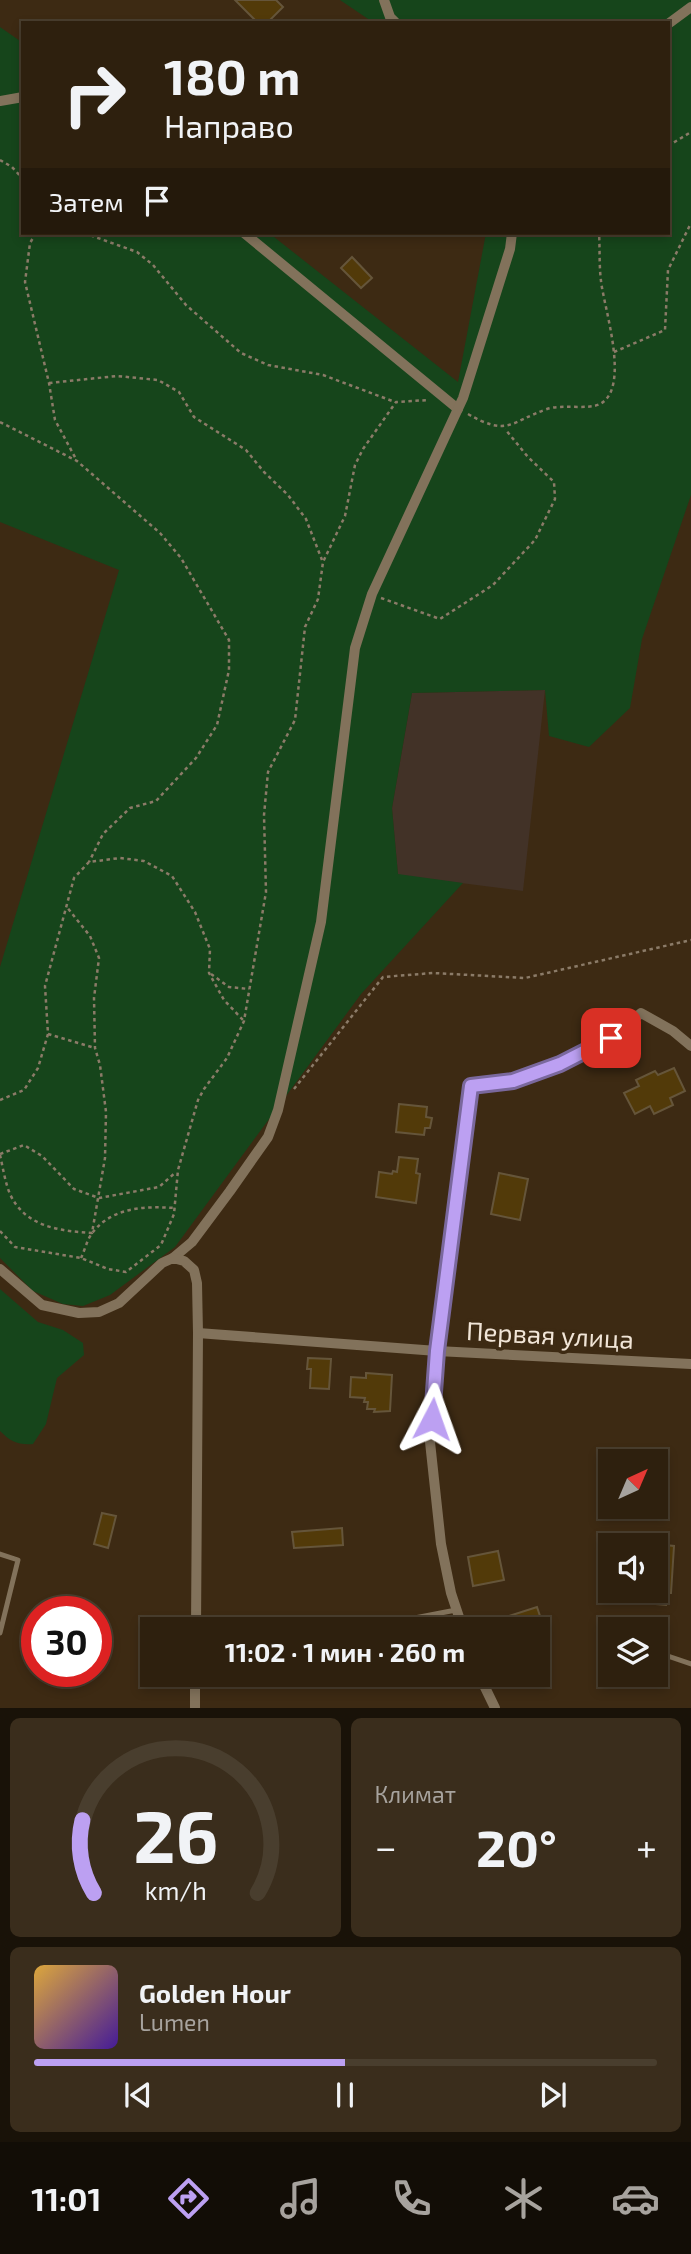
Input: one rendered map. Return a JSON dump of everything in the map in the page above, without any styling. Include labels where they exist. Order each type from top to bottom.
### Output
[{"type":"street","points":[[384,0],[394,21]]},
{"type":"street","points":[[670,23],[691,7]]},
{"type":"street","points":[[0,101],[21,97]]},
{"type":"street","points":[[246,235],[458,408]]},
{"type":"street","points":[[0,1269],[42,1305],[62,1311],[99,1311],[119,1303],[162,1263],[173,1258],[192,1242],[268,1137],[278,1110],[321,922],[355,648],[372,594],[458,408],[510,249],[512,235]]},
{"type":"street","points":[[459,1617],[441,1544],[430,1442],[437,1351],[471,1086],[513,1081],[560,1064],[611,1038],[641,1013],[673,1031],[691,1046]]},
{"type":"street","points":[[173,1258],[184,1261],[194,1270],[197,1283],[195,1617]]},
{"type":"street","name":"Первая улица","points":[[198,1333],[437,1351],[691,1364]]},
{"type":"street","points":[[195,1687],[195,1708]]},
{"type":"street","points":[[485,1687],[495,1708]]},
{"type":"lane","points":[[0,1554],[18,1560],[0,1633]]},
{"type":"lane","points":[[420,1617],[456,1610]]},
{"type":"lane","points":[[668,1656],[691,1664]]},
{"type":"path","points":[[670,145],[691,132]]},
{"type":"path","points":[[0,160],[21,177]]},
{"type":"path","points":[[614,352],[665,330],[668,270],[691,223]]},
{"type":"path","points":[[35,235],[30,243],[25,282],[55,420],[77,461]]},
{"type":"path","points":[[90,235],[137,252],[153,265],[186,306],[241,353],[268,365],[323,375],[396,402],[431,400]]},
{"type":"path","points":[[504,428],[549,408],[600,404],[614,387],[614,352],[601,282],[599,235]]},
{"type":"path","points":[[49,383],[117,376],[158,380],[179,392],[194,417],[246,450],[288,495],[306,519],[323,562]]},
{"type":"path","points":[[0,1231],[15,1247],[81,1258],[108,1269],[126,1272],[161,1245],[175,1208],[178,1170],[198,1100],[227,1058],[244,1021],[266,892],[264,815],[268,772],[295,720],[305,627],[318,599],[323,562],[345,516],[355,465],[396,402]]},
{"type":"path","points":[[372,594],[440,619],[493,585],[535,540],[555,499],[554,482],[504,428],[484,423],[458,408]]},
{"type":"path","points":[[0,422],[77,461],[160,533],[181,558],[229,640],[229,670],[217,724],[196,758],[156,801],[130,808],[103,834],[89,862],[74,878],[45,986],[48,1034],[38,1069],[24,1090],[0,1100]]},
{"type":"path","points":[[89,862],[120,858],[144,861],[172,876],[195,912],[210,948],[209,973],[223,1000],[244,1021]]},
{"type":"path","points":[[66,905],[90,936],[99,958],[94,999],[95,1048],[106,1112],[105,1158],[99,1198],[92,1233],[81,1258]]},
{"type":"path","points":[[294,1090],[383,977],[433,972],[525,978],[691,940]]},
{"type":"path","points":[[209,973],[229,987],[249,989]]},
{"type":"path","points":[[48,1034],[95,1048]]},
{"type":"path","points":[[175,1208],[144,1206],[112,1216],[92,1233],[63,1231],[33,1222],[11,1195],[0,1154],[24,1145],[42,1156],[74,1189],[99,1198],[159,1187],[178,1170]]},
{"type":"shaded area","points":[[545,690],[523,891],[398,875],[392,808],[412,693]]},
{"type":"green space","points":[[340,0],[691,0],[691,495],[642,639],[630,708],[589,747],[549,736],[545,690],[412,693],[392,808],[398,874],[463,883],[361,994],[175,1247],[110,1295],[83,1306],[63,1304],[33,1291],[0,1258],[0,967],[119,570],[0,522],[0,27],[21,42],[21,235],[272,235],[458,382],[486,235],[670,235],[670,21],[371,21]]},
{"type":"green space","points":[[0,1289],[38,1322],[63,1330],[83,1343],[84,1355],[57,1378],[46,1424],[33,1444],[15,1442],[0,1431]]},
{"type":"building","points":[[235,0],[276,0],[283,7],[269,21],[256,21]]},
{"type":"building","points":[[352,257],[372,278],[361,288],[341,268]]},
{"type":"building","points":[[674,1068],[685,1091],[670,1098],[673,1105],[654,1114],[650,1106],[635,1114],[624,1093],[639,1086],[636,1080],[655,1071],[658,1075]]},
{"type":"building","points":[[399,1104],[427,1107],[426,1117],[432,1118],[430,1128],[425,1128],[424,1135],[396,1132]]},
{"type":"building","points":[[399,1157],[418,1159],[416,1173],[420,1174],[416,1203],[376,1197],[379,1172],[397,1172]]},
{"type":"building","points":[[499,1173],[528,1179],[520,1220],[491,1214]]},
{"type":"building","points":[[308,1358],[331,1359],[329,1389],[310,1388],[311,1369],[307,1369]]},
{"type":"building","points":[[366,1373],[392,1375],[390,1411],[374,1412],[375,1409],[367,1409],[368,1402],[364,1402],[365,1398],[350,1397],[351,1377],[366,1378]]},
{"type":"building","points":[[102,1513],[116,1516],[108,1548],[94,1544]]},
{"type":"building","points":[[342,1528],[343,1545],[294,1548],[292,1532]]},
{"type":"building","points":[[668,1545],[674,1546],[671,1593],[668,1593]]},
{"type":"building","points":[[498,1551],[504,1580],[473,1586],[468,1557]]},
{"type":"building","points":[[537,1607],[540,1617],[509,1617]]},
{"type":"route","points":[[432,1419],[437,1351],[471,1086],[513,1081],[560,1064],[611,1038]]}]
